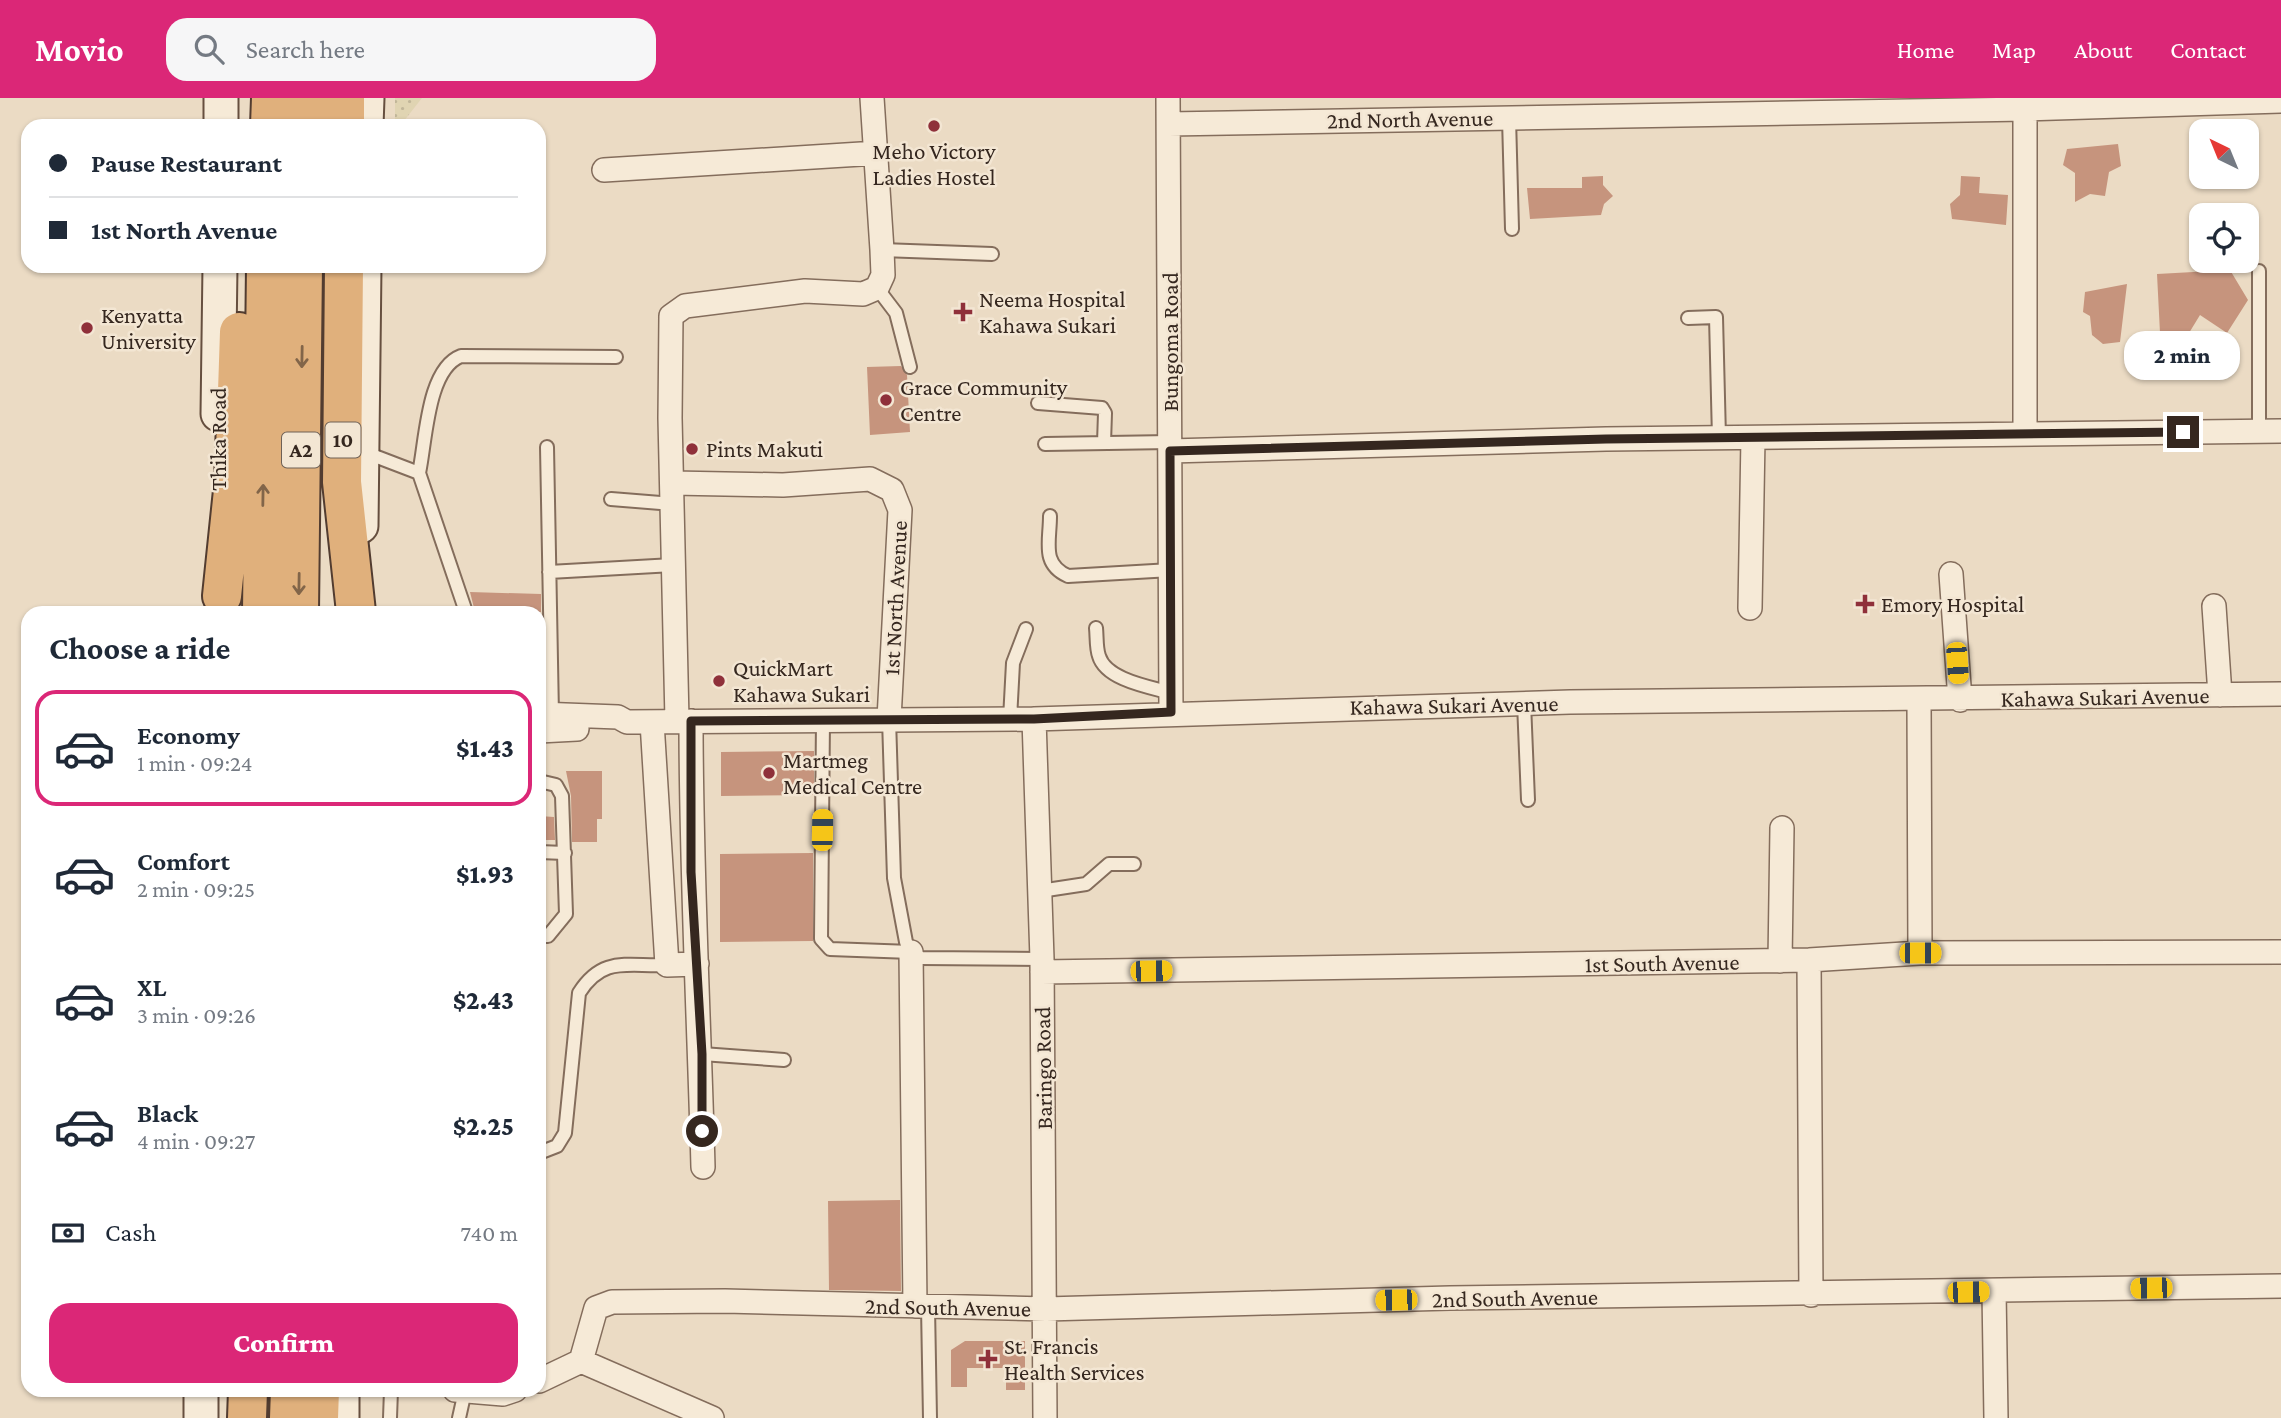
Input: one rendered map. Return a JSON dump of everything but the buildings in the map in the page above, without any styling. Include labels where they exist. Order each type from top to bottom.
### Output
[{"type":"highway","points":[[244,119],[245,98]]},
{"type":"highway","points":[[270,119],[271,98]]},
{"type":"highway","points":[[307,98],[307,119]]},
{"type":"highway","points":[[345,98],[345,119]]},
{"type":"highway","name":"10","points":[[344,273],[342,482],[357,606]]},
{"type":"highway","points":[[222,604],[257,274]]},
{"type":"highway","name":"Thika Road","points":[[257,274],[262,606]]},
{"type":"highway","name":"A2","points":[[299,606],[303,277]]},
{"type":"highway","points":[[225,1397],[225,1418]]},
{"type":"highway","points":[[247,1418],[248,1397]]},
{"type":"highway","points":[[289,1418],[290,1397]]},
{"type":"highway","points":[[319,1418],[320,1397]]},
{"type":"main road","points":[[221,98],[221,119]]},
{"type":"main road","points":[[366,119],[367,98]]},
{"type":"main road","name":"Thika Road","points":[[220,273],[217,457],[222,604]]},
{"type":"main road","points":[[358,606],[364,273]]},
{"type":"main road","points":[[201,1397],[201,1418]]},
{"type":"main road","points":[[342,1397],[342,1418]]},
{"type":"street","points":[[703,1167],[702,1054],[673,565],[670,316],[685,306],[805,291],[863,294],[877,288],[883,275],[872,98]]},
{"type":"street","name":"Bungoma Road","points":[[1168,98],[1171,703]]},
{"type":"street","name":"2nd North Avenue","points":[[1168,124],[1509,118],[1806,105],[2025,109],[2281,101]]},
{"type":"street","points":[[2025,109],[2025,434]]},
{"type":"street","points":[[604,170],[877,153]]},
{"type":"street","points":[[1170,447],[2270,431]]},
{"type":"street","points":[[1750,608],[1753,438]]},
{"type":"street","name":"1st North Avenue","points":[[673,494],[870,479],[892,490],[900,510],[889,719]]},
{"type":"street","points":[[1951,574],[1960,699]]},
{"type":"street","points":[[2214,606],[2220,695]]},
{"type":"street","name":"Kahawa Sukari Avenue","points":[[546,720],[618,717],[627,722],[1034,719],[1171,703],[1524,704],[2281,694]]},
{"type":"street","points":[[1919,700],[1920,953]]},
{"type":"street","name":"Baringo Road","points":[[1034,719],[1042,966],[1045,1418]]},
{"type":"street","points":[[652,722],[667,965],[697,964]]},
{"type":"street","points":[[1780,961],[1782,828]]},
{"type":"street","name":"1st South Avenue","points":[[1042,966],[1780,961],[1920,953],[2281,952]]},
{"type":"street","points":[[911,953],[922,1306]]},
{"type":"street","points":[[1809,960],[1811,1295]]},
{"type":"street","name":"2nd South Avenue","points":[[581,1361],[596,1308],[612,1302],[1045,1309],[1450,1298],[1811,1295],[2281,1286]]},
{"type":"street","points":[[1994,1291],[1996,1418]]},
{"type":"street","points":[[546,1378],[581,1361],[712,1418]]},
{"type":"lane","points":[[1509,118],[1512,229]]},
{"type":"lane","points":[[882,250],[992,254]]},
{"type":"lane","points":[[2259,271],[2270,431]]},
{"type":"lane","points":[[877,288],[896,313],[910,367]]},
{"type":"lane","points":[[1688,318],[1716,317],[1719,438]]},
{"type":"lane","points":[[464,606],[419,473],[437,381],[450,360],[461,356],[615,357]]},
{"type":"lane","points":[[1038,403],[1102,408],[1105,413],[1104,443]]},
{"type":"lane","points":[[1045,444],[1104,443],[1170,447]]},
{"type":"lane","points":[[546,655],[549,572],[547,447]]},
{"type":"lane","points":[[362,451],[419,473]]},
{"type":"lane","points":[[611,499],[673,494]]},
{"type":"lane","points":[[1050,516],[1049,562],[1056,571],[1068,576],[1171,570]]},
{"type":"lane","points":[[549,572],[673,565]]},
{"type":"lane","points":[[1096,628],[1099,656],[1104,665],[1171,703]]},
{"type":"lane","points":[[1010,719],[1013,663],[1026,629]]},
{"type":"lane","points":[[1524,704],[1528,800]]},
{"type":"lane","points":[[889,719],[894,878],[906,942],[911,953]]},
{"type":"lane","points":[[823,720],[821,940],[830,948],[911,953],[921,958],[1042,966]]},
{"type":"lane","points":[[546,782],[556,785],[562,796],[566,914],[546,936]]},
{"type":"lane","points":[[546,852],[565,853]]},
{"type":"lane","points":[[1040,891],[1086,884],[1109,864],[1134,864]]},
{"type":"lane","points":[[546,1150],[557,1146],[565,1133],[579,993],[590,975],[612,965],[667,965]]},
{"type":"lane","points":[[702,1054],[784,1060]]},
{"type":"lane","points":[[922,1306],[930,1418]]},
{"type":"lane","points":[[390,1418],[391,1397]]},
{"type":"lane","points":[[459,1418],[460,1397]]},
{"type":"shaded area","points":[[395,98],[422,98],[406,119],[395,119]]},
{"type":"place","name":"Meho Victory Ladies Hostel","points":[[934,126]]},
{"type":"place","name":"Neema Hospital Kahawa Sukari","points":[[963,312]]},
{"type":"place","name":"Kenyatta University","points":[[87,328]]},
{"type":"place","name":"Grace Community Centre","points":[[886,400]]},
{"type":"place","name":"Pints Makuti","points":[[692,449]]},
{"type":"place","name":"Emory Hospital","points":[[1865,604]]},
{"type":"place","name":"QuickMart Kahawa Sukari","points":[[719,681]]},
{"type":"place","name":"Martmeg Medical Centre","points":[[769,773]]},
{"type":"place","name":"St. Francis Health Services","points":[[988,1359]]},
{"type":"route","points":[[702,1131],[702,1054],[691,872],[691,721],[1034,719],[1171,712],[1170,451],[1606,439],[2183,432]]}]
